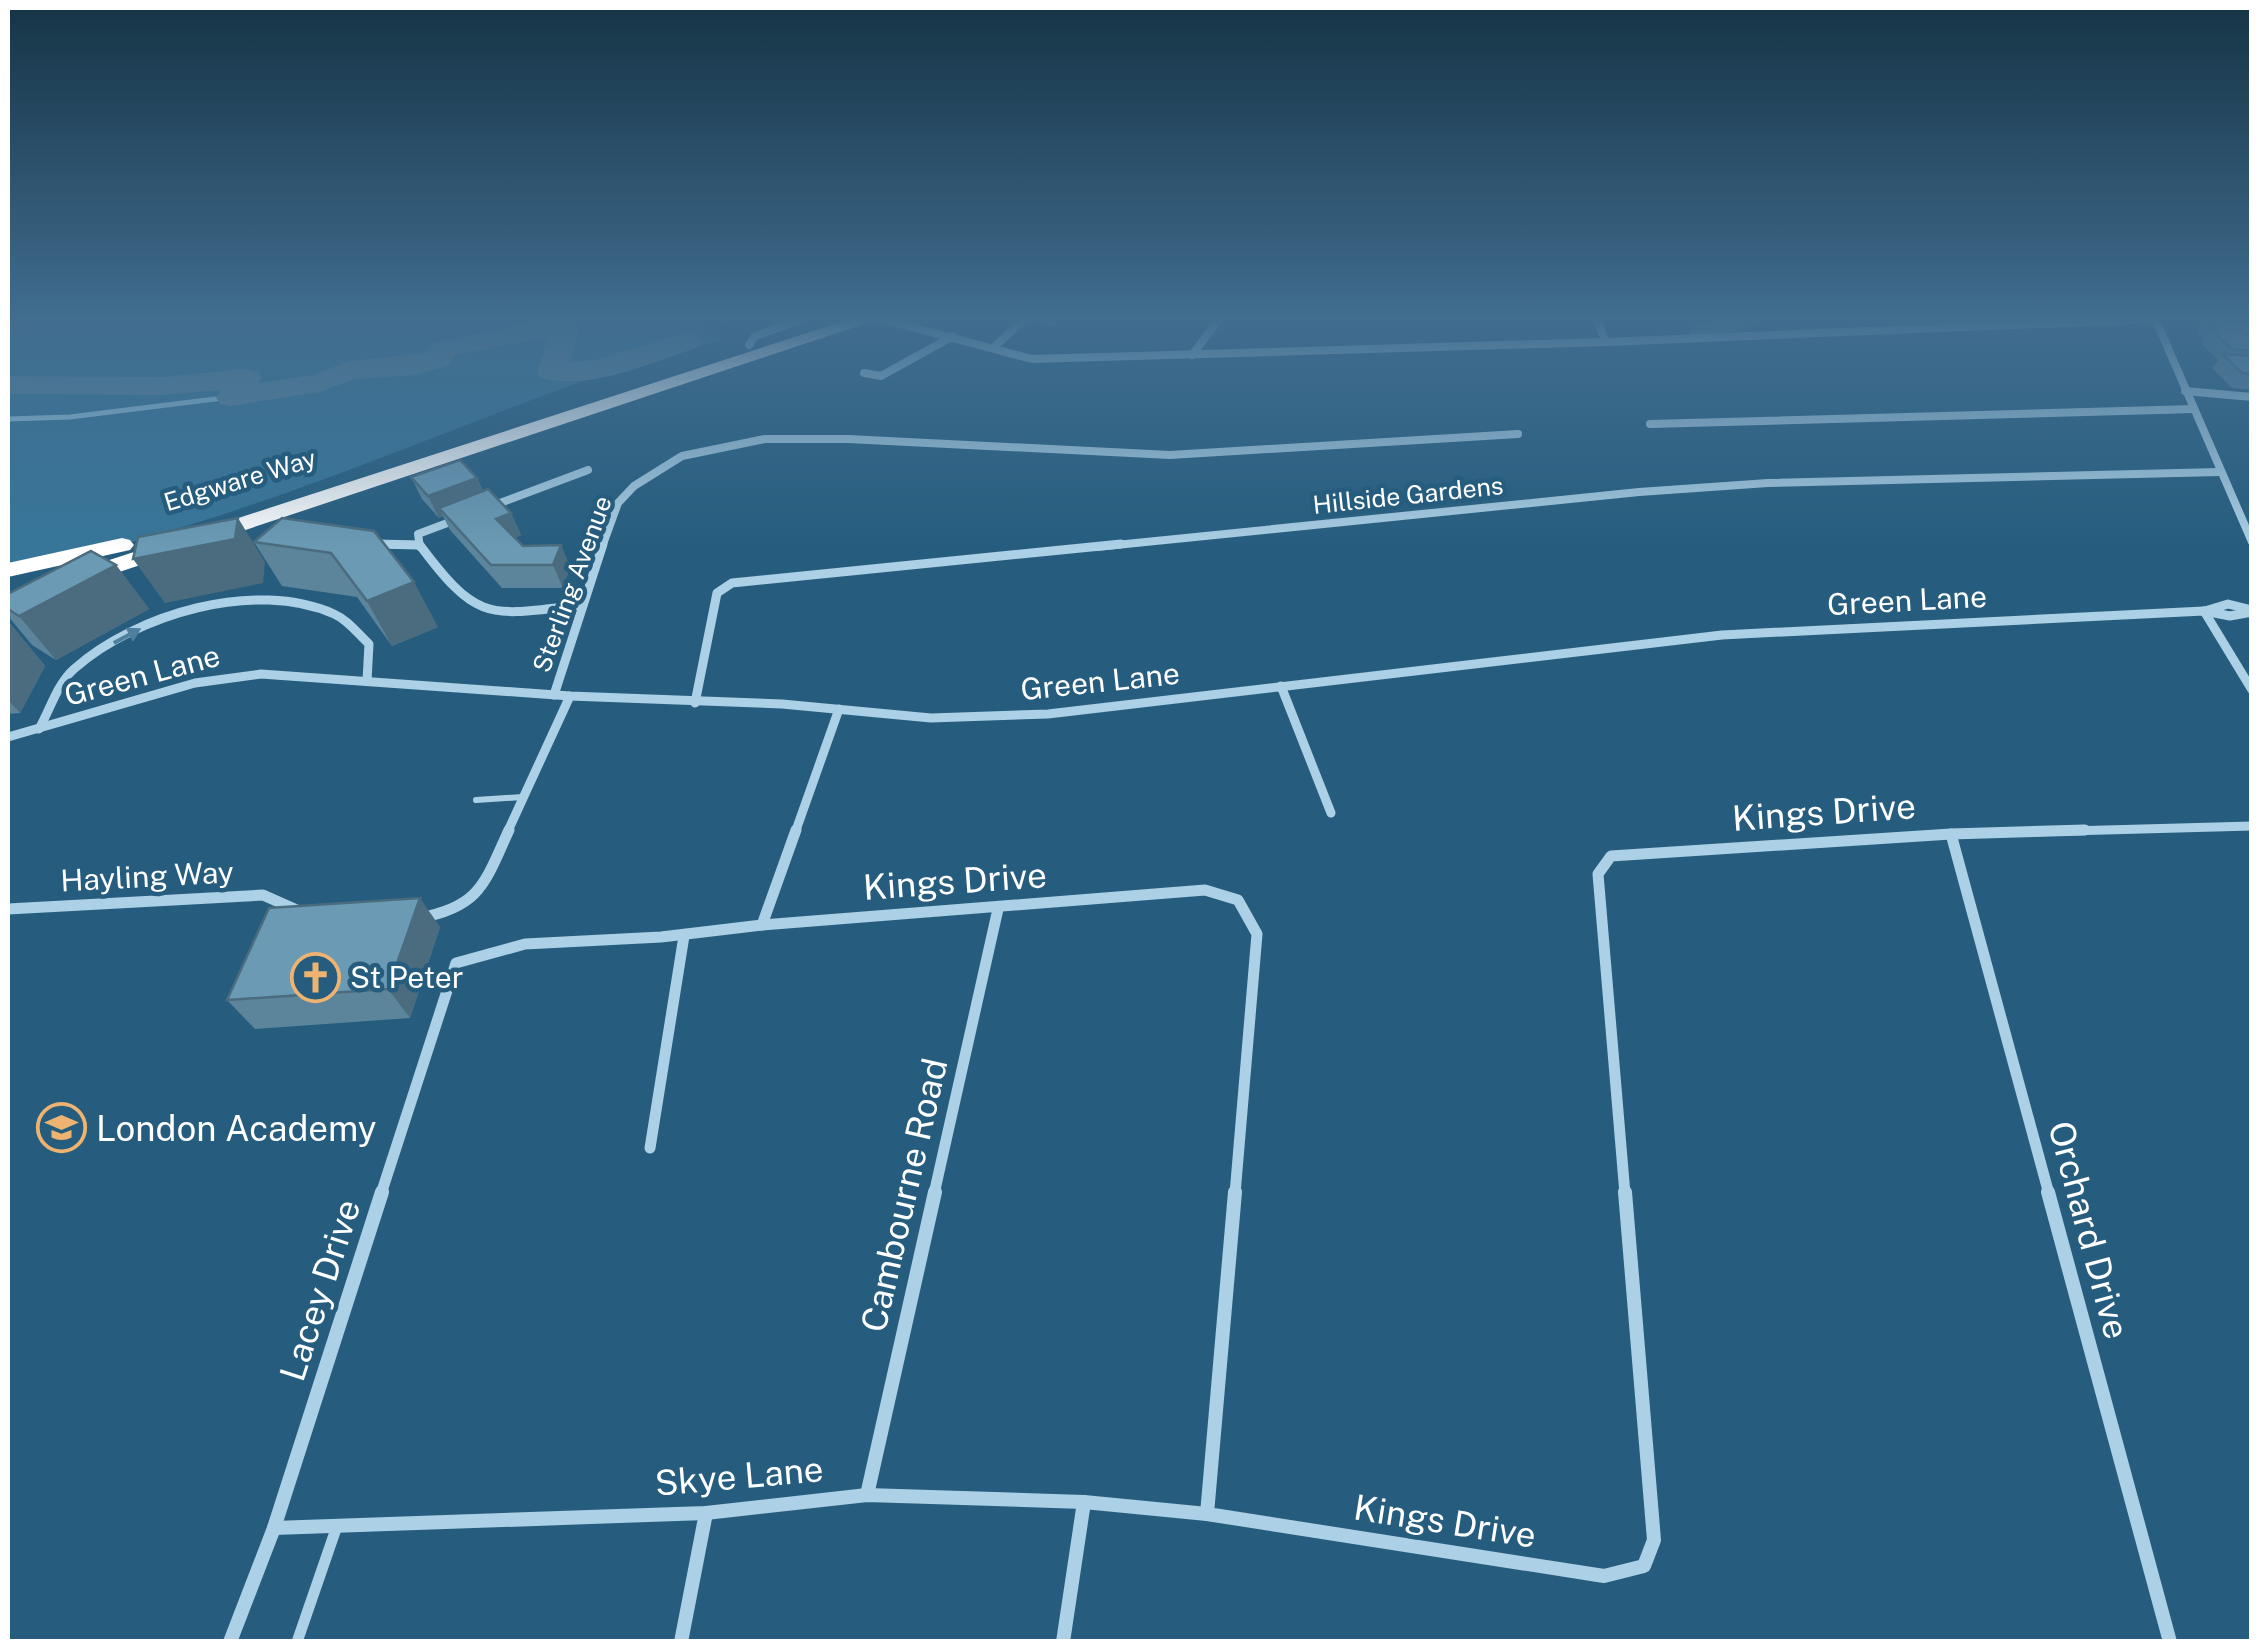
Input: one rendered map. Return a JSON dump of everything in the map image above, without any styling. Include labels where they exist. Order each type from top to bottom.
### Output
[{"type":"highway","name":"Edgware Way","points":[[8,570],[168,532],[585,395]]},
{"type":"highway","name":"Edgware Way","points":[[8,601],[640,395]]},
{"type":"street","points":[[2187,395],[2252,542]]},
{"type":"street","points":[[1650,424],[2194,409]]},
{"type":"street","name":"Sterling Avenue","points":[[554,694],[580,605],[618,502],[634,486],[682,456],[765,439],[848,439],[1170,455],[1518,434]]},
{"type":"street","points":[[485,509],[588,470]]},
{"type":"street","name":"Hillside Gardens","points":[[696,703],[717,593],[732,582],[1639,492],[1768,483],[2220,472]]},
{"type":"street","points":[[551,484],[560,493]]},
{"type":"street","points":[[468,515],[418,534],[420,545],[469,603],[504,614],[580,605]]},
{"type":"street","points":[[357,541],[420,545]]},
{"type":"street","points":[[39,729],[70,672],[131,631],[217,605],[278,600],[336,615],[369,644],[367,682]]},
{"type":"street","points":[[2204,611],[2252,690]]},
{"type":"street","name":"Green Lane","points":[[8,737],[181,686],[238,675],[839,709],[931,718],[1048,714],[1722,635],[2204,611],[2230,616],[2252,611]]},
{"type":"street","points":[[1280,686],[1331,812]]},
{"type":"street","points":[[409,920],[441,914],[480,893],[570,696]]},
{"type":"street","points":[[762,925],[839,709]]},
{"type":"street","name":"Kings Drive","points":[[762,925],[1206,890],[1238,900],[1258,934],[1207,1514],[1604,1576],[1644,1566],[1654,1540],[1598,874],[1611,856],[1951,834],[2252,826]]},
{"type":"street","name":"Orchard Drive","points":[[1951,834],[2170,1642]]},
{"type":"street","name":"Hayling Way","points":[[8,909],[263,895],[317,919]]},
{"type":"street","name":"Cambourne Road","points":[[867,1495],[998,909]]},
{"type":"street","name":"Lacey Drive","points":[[230,1642],[274,1528],[456,963],[479,951],[512,946],[684,936],[762,925]]},
{"type":"street","points":[[650,1148],[684,936]]},
{"type":"street","name":"Skye Lane","points":[[274,1528],[706,1513],[867,1495],[1084,1502],[1207,1514]]},
{"type":"street","points":[[1064,1642],[1084,1502]]},
{"type":"street","points":[[681,1642],[706,1513]]},
{"type":"lane","points":[[476,800],[523,797]]},
{"type":"lane","points":[[296,1642],[336,1526]]},
{"type":"shaded area","points":[[8,395],[546,395],[207,519],[79,557],[8,569]]},
{"type":"building","points":[[460,460],[477,478],[428,496],[411,477]]},
{"type":"building","points":[[488,489],[511,513],[496,519],[523,546],[561,545],[553,565],[491,565],[439,508]]},
{"type":"building","points":[[238,518],[235,539],[133,559],[138,537]]},
{"type":"building","points":[[282,518],[374,531],[414,582],[367,601],[331,553],[254,542]]},
{"type":"building","points":[[91,551],[116,565],[19,616],[8,609],[8,594]]},
{"type":"building","points":[[420,898],[388,989],[227,1000],[269,908]]},
{"type":"waterway","points":[[233,395],[244,395]]},
{"type":"waterway","points":[[8,419],[70,417],[231,397]]},
{"type":"place","name":"St Peter","points":[[315,977]]},
{"type":"place","name":"London Academy","points":[[61,1128]]}]
